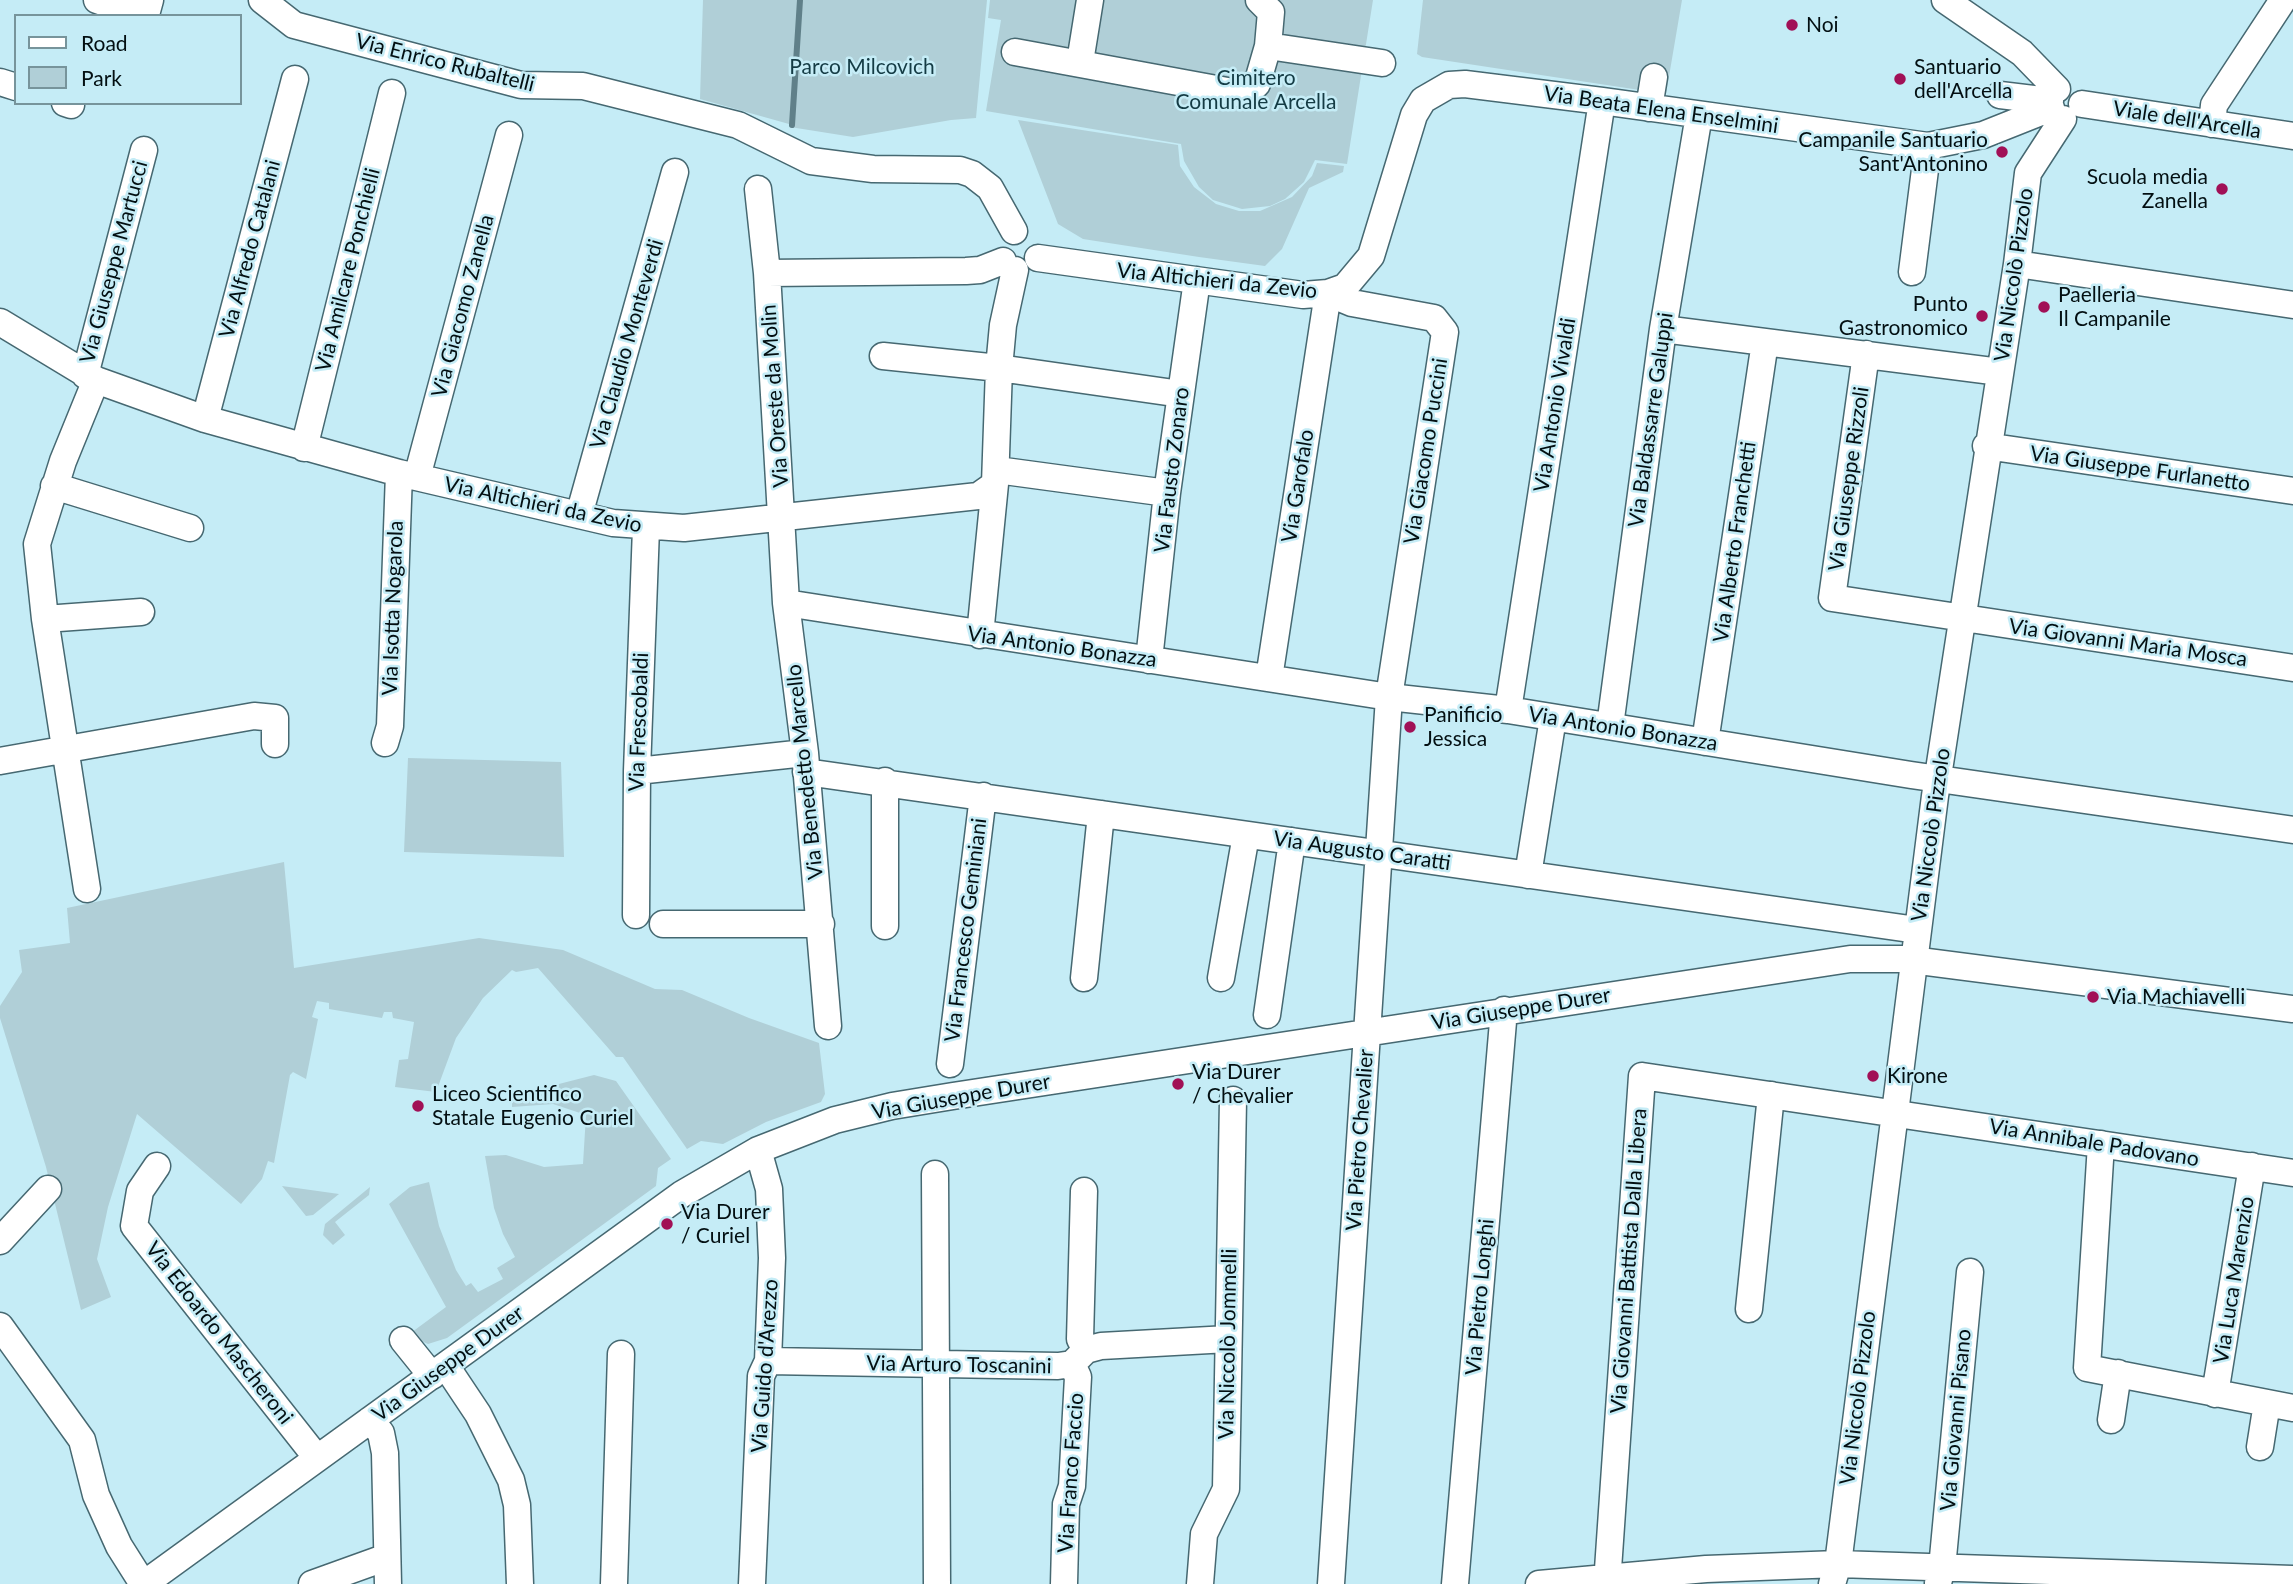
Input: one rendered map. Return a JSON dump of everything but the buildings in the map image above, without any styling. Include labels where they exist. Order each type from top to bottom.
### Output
[{"type":"street","points":[[97,0],[137,14],[146,11],[150,0]]},
{"type":"street","name":"Via Enrico Rubaltelli","points":[[262,0],[294,25],[521,85],[583,86],[738,125],[811,161],[873,169],[960,170],[972,174],[990,188],[1014,231]]},
{"type":"street","points":[[1080,62],[1090,0]]},
{"type":"street","points":[[1015,52],[1238,93],[1249,91],[1257,84],[1268,46],[1271,12],[1259,0]]},
{"type":"street","points":[[1945,0],[2022,53],[2060,104]]},
{"type":"street","points":[[2212,124],[2214,105],[2283,0]]},
{"type":"street","points":[[1268,46],[1382,63]]},
{"type":"street","points":[[1649,108],[1654,77]]},
{"type":"street","name":"Via Alfredo Catalani","points":[[205,419],[295,79]]},
{"type":"street","name":"Via Beata Elena Enselmini","points":[[1434,91],[1465,84],[1938,144],[1983,135],[2060,104]]},
{"type":"street","name":"Via Altichieri da Zevio","points":[[1019,263],[1197,280],[1303,295],[1328,293],[1345,287],[1371,256],[1414,115],[1423,100],[1434,91]]},
{"type":"street","name":"Via Amilcare Ponchielli","points":[[304,448],[392,93]]},
{"type":"street","name":"Viale dell'Arcella","points":[[2000,95],[2293,136]]},
{"type":"street","name":"Via Antonio Vivaldi","points":[[1508,710],[1602,101]]},
{"type":"street","name":"Via Niccolò Pizzolo","points":[[1835,1574],[1912,961],[1986,446],[2017,264],[2028,173],[2060,104]]},
{"type":"street","name":"Via Baldassarre Galuppi","points":[[1610,726],[1664,329],[1699,115]]},
{"type":"street","name":"Via Giacomo Zanella","points":[[408,475],[509,135]]},
{"type":"street","points":[[1912,272],[1938,144]]},
{"type":"street","name":"Via Giuseppe Martucci","points":[[87,889],[45,619],[37,544],[90,377],[144,150]]},
{"type":"street","name":"Via Claudio Monteverdi","points":[[579,515],[675,172]]},
{"type":"street","name":"Via Oreste da Molin","points":[[758,189],[767,273],[781,519]]},
{"type":"street","points":[[980,635],[996,477],[1003,325],[1019,263],[1040,251],[1035,238],[1023,231],[1014,231],[1001,245],[1019,263]]},
{"type":"street","name":"Via Oreste da Molin","points":[[767,273],[980,270],[1019,263]]},
{"type":"street","points":[[2017,264],[2293,305]]},
{"type":"street","name":"Via Fausto Zonaro","points":[[1149,660],[1167,493],[1197,280]]},
{"type":"street","name":"Via Garofalo","points":[[1269,678],[1328,293]]},
{"type":"street","name":"Via Giacomo Puccini","points":[[1328,293],[1352,303],[1434,318],[1444,332],[1389,697]]},
{"type":"street","name":"Via Altichieri da Zevio","points":[[0,322],[90,377],[205,419],[408,475],[646,528],[684,528],[781,519],[978,496],[996,477]]},
{"type":"street","points":[[1664,329],[2000,372]]},
{"type":"street","name":"Via Alberto Franchetti","points":[[1705,742],[1765,342]]},
{"type":"street","name":"Via Giuseppe Rizzoli","points":[[1867,354],[1832,598],[1963,619]]},
{"type":"street","points":[[883,356],[999,368],[1181,394]]},
{"type":"street","name":"Via Giuseppe Furlanetto","points":[[1986,446],[2293,491]]},
{"type":"street","name":"Via Isotta Nogarola","points":[[385,743],[390,726],[408,475]]},
{"type":"street","points":[[996,477],[1167,493]]},
{"type":"street","points":[[54,486],[190,528]]},
{"type":"street","name":"Via Benedetto Marcello","points":[[781,519],[786,603],[806,763],[828,1026]]},
{"type":"street","name":"Via Frescobaldi","points":[[636,915],[637,771],[646,528]]},
{"type":"street","name":"Via Antonio Bonazza","points":[[786,603],[1389,697],[1508,710],[1938,778],[2293,830]]},
{"type":"street","points":[[45,619],[141,612]]},
{"type":"street","name":"Via Giovanni Maria Mosca","points":[[1963,619],[2293,668]]},
{"type":"street","name":"Via Pietro Chevalier","points":[[1331,1584],[1389,697]]},
{"type":"street","points":[[0,761],[254,716],[275,718],[275,744]]},
{"type":"street","points":[[1528,875],[1553,718]]},
{"type":"street","name":"Via Augusto Caratti","points":[[637,771],[806,763],[885,781],[1101,814],[1917,930]]},
{"type":"street","points":[[885,781],[885,926]]},
{"type":"street","name":"Via Francesco Geminiani","points":[[950,1064],[983,796]]},
{"type":"street","points":[[1084,978],[1101,814]]},
{"type":"street","points":[[1221,978],[1246,835]]},
{"type":"street","points":[[1267,1015],[1292,841]]},
{"type":"street","points":[[663,923],[821,924]]},
{"type":"street","name":"Via Giuseppe Durer","points":[[147,1583],[682,1194],[758,1150],[825,1124],[892,1106],[1850,959],[1912,961],[2293,1009]]},
{"type":"street","name":"Via Pietro Longhi","points":[[1455,1584],[1504,1010]]},
{"type":"street","name":"Via Giovanni Battista Dalla Libera","points":[[1607,1580],[1642,1076],[1894,1112]]},
{"type":"street","points":[[1749,1309],[1771,1095]]},
{"type":"street","name":"Via Niccolò Jommelli","points":[[1200,1584],[1204,1534],[1226,1489],[1233,1100]]},
{"type":"street","name":"Via Annibale Padovano","points":[[1894,1112],[2293,1173]]},
{"type":"street","points":[[2101,1144],[2087,1368],[2280,1405],[2260,1447]]},
{"type":"street","name":"Via Guido d'Arezzo","points":[[752,1584],[761,1376],[768,1361],[771,1210],[765,1167],[758,1150]]},
{"type":"street","name":"Via Edoardo Mascheroni","points":[[157,1166],[140,1191],[134,1226],[317,1458]]},
{"type":"street","name":"Via Luca Marenzio","points":[[2215,1394],[2252,1166]]},
{"type":"street","points":[[935,1174],[937,1584]]},
{"type":"street","points":[[0,1241],[48,1189]]},
{"type":"street","name":"Via Franco Faccio","points":[[1064,1584],[1066,1504],[1072,1486],[1080,1339],[1084,1191]]},
{"type":"street","name":"Via Giovanni Pisano","points":[[1940,1576],[1970,1272]]},
{"type":"street","points":[[0,1326],[82,1440],[96,1495],[119,1546],[147,1583]]},
{"type":"street","name":"Via Arturo Toscanini","points":[[768,1361],[938,1366],[1079,1357],[1101,1346],[1228,1339]]},
{"type":"street","points":[[403,1340],[439,1371],[478,1414],[511,1480],[517,1505],[520,1584]]},
{"type":"street","points":[[614,1584],[621,1354]]},
{"type":"street","points":[[2111,1420],[2118,1373]]},
{"type":"street","points":[[370,1420],[381,1433],[385,1453],[388,1584]]},
{"type":"street","points":[[312,1584],[387,1557]]},
{"type":"street","points":[[1539,1584],[1835,1574],[2277,1580]]},
{"type":"green space","name":"Parco Milcovich","points":[[703,0],[987,0],[976,118],[853,137],[790,127],[789,124],[700,99]]},
{"type":"green space","name":"Cimitero Comunale Arcella","points":[[990,0],[1373,0],[1347,164],[1315,160],[1304,182],[1285,199],[1270,206],[1242,209],[1213,200],[1199,187],[1184,161],[1181,144],[986,111],[1001,20],[988,18]]},
{"type":"green space","points":[[1423,0],[1682,0],[1666,94],[1422,57],[1417,54]]},
{"type":"green space","points":[[1018,120],[1178,145],[1180,166],[1194,187],[1216,204],[1239,211],[1260,211],[1292,197],[1312,176],[1317,163],[1344,166],[1343,172],[1309,188],[1282,249],[1265,266],[1199,257],[1083,239],[1058,224]]},
{"type":"green space","points":[[408,758],[561,762],[564,857],[404,852]]},
{"type":"green space","points":[[284,862],[294,968],[479,938],[563,950],[655,989],[682,990],[819,1043],[825,1094],[821,1102],[766,1122],[723,1144],[701,1141],[687,1149],[623,1057],[616,1057],[538,968],[516,972],[512,970],[483,998],[456,1038],[436,1092],[395,1087],[399,1060],[408,1059],[414,1022],[393,1018],[392,1012],[384,1012],[382,1018],[329,1009],[329,1003],[317,1001],[312,1017],[318,1019],[306,1079],[293,1072],[290,1075],[274,1163],[268,1161],[262,1179],[241,1204],[137,1114],[108,1207],[97,1259],[111,1297],[81,1310],[46,1167],[0,1018],[0,1006],[22,972],[19,950],[70,943],[67,908]]},
{"type":"green space","points":[[594,1075],[616,1081],[671,1159],[658,1168],[656,1186],[447,1338],[428,1344],[408,1335],[446,1307],[389,1204],[410,1187],[429,1182],[439,1226],[456,1270],[466,1286],[471,1283],[478,1292],[503,1279],[497,1268],[515,1257],[494,1208],[485,1156],[506,1155],[544,1167],[583,1164],[586,1115],[553,1104],[512,1107],[512,1096]]},
{"type":"green space","points":[[282,1186],[339,1194],[313,1215],[306,1216]]},
{"type":"green space","points":[[370,1187],[369,1195],[335,1222],[345,1235],[333,1245],[323,1235],[325,1224]]},
{"type":"waterway","points":[[792,125],[800,0]]},
{"type":"place","name":"Noi","points":[[1792,25]]},
{"type":"place","name":"Santuario dell'Arcella","points":[[1900,79]]},
{"type":"place","name":"Campanile Santuario Sant'Antonino","points":[[2002,152]]},
{"type":"place","name":"Scuola media Zanella","points":[[2222,189]]},
{"type":"place","name":"Paelleria Il Campanile","points":[[2044,307]]},
{"type":"place","name":"Punto Gastronomico","points":[[1982,316]]},
{"type":"place","name":"Panificio Jessica","points":[[1410,727]]},
{"type":"place","name":"Via Machiavelli","points":[[2093,997]]},
{"type":"place","name":"Kirone","points":[[1873,1076]]},
{"type":"place","name":"Via Durer / Chevalier","points":[[1178,1084]]},
{"type":"place","name":"Liceo Scientifico Statale Eugenio Curiel","points":[[418,1106]]},
{"type":"place","name":"Via Durer / Curiel","points":[[667,1224]]}]
